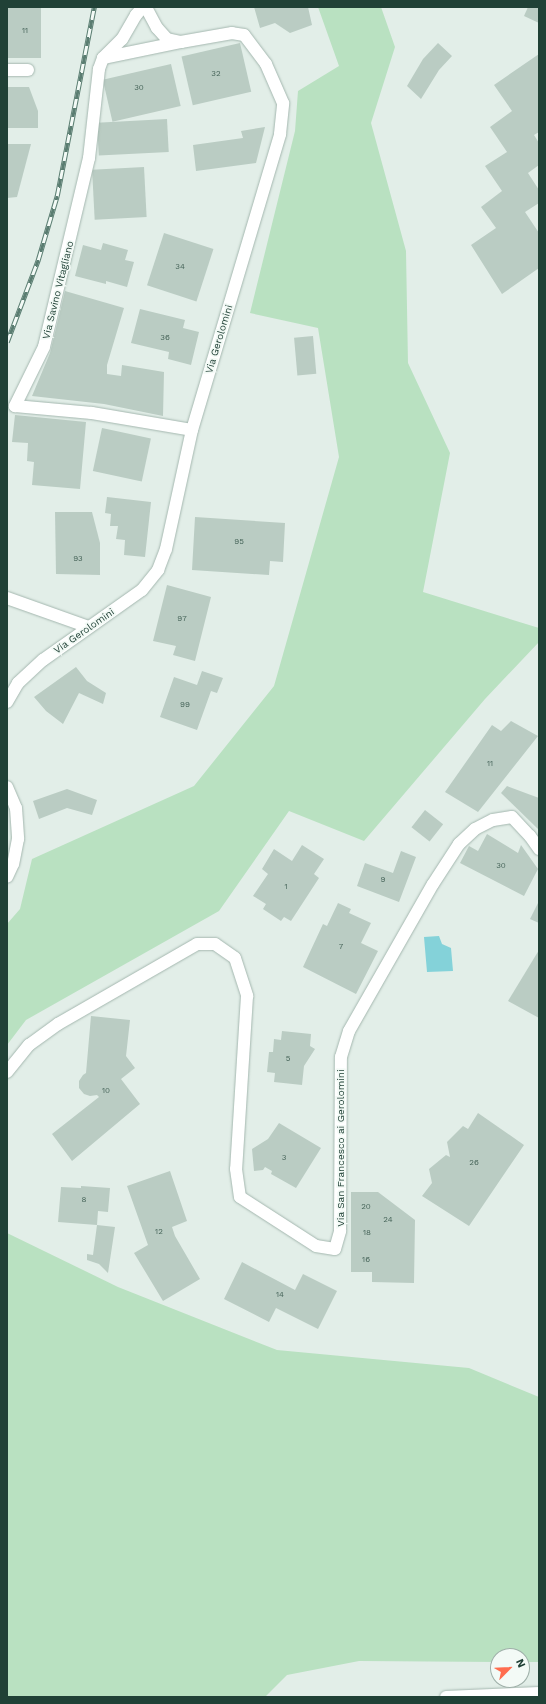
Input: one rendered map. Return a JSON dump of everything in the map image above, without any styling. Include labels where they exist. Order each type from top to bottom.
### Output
[{"type":"street","points":[[103,58],[122,39],[136,15],[143,7]]},
{"type":"street","points":[[146,7],[157,28],[167,39],[181,42]]},
{"type":"street","name":"Via Gerolomini","points":[[7,702],[18,683],[43,660],[142,590],[158,570],[166,549],[192,430],[280,134],[283,103],[266,64],[244,35],[232,33],[103,58]]},
{"type":"street","name":"Via Savino Vitagliano","points":[[103,58],[99,69],[89,158],[44,347],[15,406],[92,413],[192,430]]},
{"type":"street","points":[[7,70],[28,70]]},
{"type":"street","points":[[7,598],[89,627]]},
{"type":"street","points":[[7,787],[16,808],[18,839],[13,864],[7,878]]},
{"type":"street","name":"Via San Francesco ai Gerolomini","points":[[7,1072],[29,1045],[58,1024],[198,944],[215,944],[235,958],[248,996],[236,1169],[240,1197],[316,1246],[335,1249],[340,1231],[341,1057],[349,1031],[433,884],[459,844],[475,829],[493,820],[512,817],[530,836],[539,849]]},
{"type":"street","points":[[446,1697],[539,1693]]},
{"type":"green space","points":[[318,7],[381,7],[395,47],[371,123],[406,251],[408,363],[450,453],[423,592],[539,628],[539,642],[485,699],[364,841],[289,811],[219,911],[26,1020],[7,1045],[7,924],[20,909],[32,859],[194,786],[274,686],[339,457],[318,328],[250,313],[295,131],[298,91],[339,66]]},
{"type":"green space","points":[[7,1233],[118,1287],[277,1350],[469,1368],[539,1397],[539,1662],[530,1662],[530,1648],[490,1648],[490,1662],[359,1661],[287,1675],[265,1697],[7,1697]]},
{"type":"water","points":[[439,936],[442,944],[451,948],[453,971],[427,972],[424,937]]},
{"type":"building","points":[[7,7],[41,7],[41,58],[7,58]]},
{"type":"building","points":[[254,7],[308,7],[312,25],[290,33],[275,23],[260,28]]},
{"type":"building","points":[[528,7],[539,7],[539,23],[524,16]]},
{"type":"building","points":[[240,43],[251,92],[193,105],[182,56]]},
{"type":"building","points":[[438,43],[452,56],[439,70],[421,99],[407,86],[423,59]]},
{"type":"building","points":[[539,54],[539,132],[534,135],[539,143],[539,165],[528,173],[539,190],[539,203],[525,212],[539,233],[539,268],[502,294],[471,245],[496,228],[481,207],[502,191],[485,166],[507,152],[490,127],[512,111],[494,85]]},
{"type":"building","points":[[171,64],[181,106],[112,122],[103,80]]},
{"type":"building","points":[[7,87],[29,87],[38,111],[38,128],[7,128]]},
{"type":"building","points":[[167,119],[169,152],[99,156],[97,123]]},
{"type":"building","points":[[265,127],[256,163],[196,171],[193,145],[243,138],[241,131]]},
{"type":"building","points":[[7,144],[31,144],[17,197],[7,198]]},
{"type":"building","points":[[144,167],[147,217],[95,220],[92,170]]},
{"type":"building","points":[[164,233],[213,249],[196,301],[147,285]]},
{"type":"building","points":[[103,243],[128,250],[125,260],[134,262],[127,287],[106,281],[106,284],[75,276],[83,245],[101,250]]},
{"type":"building","points":[[65,291],[124,308],[107,365],[107,374],[121,376],[122,365],[164,372],[163,416],[104,404],[32,396],[50,353]]},
{"type":"building","points":[[140,309],[185,320],[183,328],[199,332],[191,365],[168,359],[169,352],[131,343]]},
{"type":"building","points":[[313,336],[316,374],[297,376],[294,338]]},
{"type":"building","points":[[15,415],[86,422],[80,489],[32,485],[34,462],[27,461],[28,443],[12,442]]},
{"type":"building","points":[[102,428],[151,438],[142,481],[93,471]]},
{"type":"building","points":[[107,497],[151,502],[145,557],[124,555],[125,540],[116,539],[118,526],[110,526],[111,514],[105,513]]},
{"type":"building","points":[[55,512],[92,512],[100,543],[100,575],[56,574]]},
{"type":"building","points":[[195,517],[285,523],[283,562],[270,561],[269,575],[192,570]]},
{"type":"building","points":[[167,585],[211,597],[195,661],[173,655],[176,646],[153,641]]},
{"type":"building","points":[[76,667],[87,681],[106,693],[103,704],[79,693],[63,724],[46,711],[34,697]]},
{"type":"building","points":[[202,671],[223,678],[217,693],[211,691],[197,730],[160,717],[174,677],[197,685]]},
{"type":"building","points":[[511,721],[538,736],[478,812],[445,792],[492,725],[501,731]]},
{"type":"building","points":[[507,786],[539,798],[539,830],[501,793]]},
{"type":"building","points":[[67,789],[97,800],[92,815],[67,808],[39,819],[33,801]]},
{"type":"building","points":[[425,810],[443,824],[430,841],[411,827]]},
{"type":"building","points":[[487,834],[518,853],[521,845],[538,869],[524,896],[460,863],[469,846],[478,851]]},
{"type":"building","points":[[302,845],[324,859],[314,874],[319,878],[291,921],[284,917],[281,921],[263,909],[266,904],[253,896],[268,874],[262,869],[274,849],[292,861]]},
{"type":"building","points":[[401,851],[416,857],[399,902],[357,886],[365,863],[393,873]]},
{"type":"building","points":[[539,901],[539,923],[530,919]]},
{"type":"building","points":[[338,903],[351,909],[349,913],[371,923],[361,943],[378,951],[356,994],[303,967],[323,924],[327,926]]},
{"type":"building","points":[[539,950],[539,1018],[508,1001]]},
{"type":"building","points":[[91,1016],[130,1020],[126,1056],[135,1068],[121,1079],[140,1104],[72,1161],[52,1134],[99,1097],[97,1095],[90,1096],[84,1094],[79,1088],[79,1081],[86,1073]]},
{"type":"building","points":[[282,1031],[311,1034],[310,1046],[315,1049],[304,1066],[302,1085],[274,1082],[275,1073],[267,1072],[269,1052],[273,1052],[274,1039],[281,1040]]},
{"type":"building","points":[[478,1113],[524,1145],[469,1226],[422,1196],[432,1183],[429,1169],[446,1155],[450,1157],[447,1142],[463,1126],[468,1129]]},
{"type":"building","points":[[279,1123],[321,1148],[296,1188],[271,1174],[272,1171],[265,1167],[263,1170],[254,1171],[252,1149],[268,1139]]},
{"type":"building","points":[[170,1171],[187,1221],[172,1227],[175,1236],[200,1279],[163,1301],[134,1253],[148,1245],[127,1186]]},
{"type":"building","points":[[81,1186],[110,1188],[108,1212],[98,1211],[97,1225],[58,1222],[61,1187],[81,1188]]},
{"type":"building","points":[[351,1192],[378,1192],[415,1220],[414,1283],[372,1282],[372,1272],[351,1272]]},
{"type":"building","points":[[97,1225],[115,1227],[108,1273],[99,1264],[87,1260],[87,1254],[93,1255]]},
{"type":"building","points":[[242,1262],[295,1290],[303,1274],[337,1291],[318,1329],[276,1308],[269,1322],[224,1299]]},
{"type":"railway","points":[[7,342],[38,260],[57,196],[94,7]]}]
